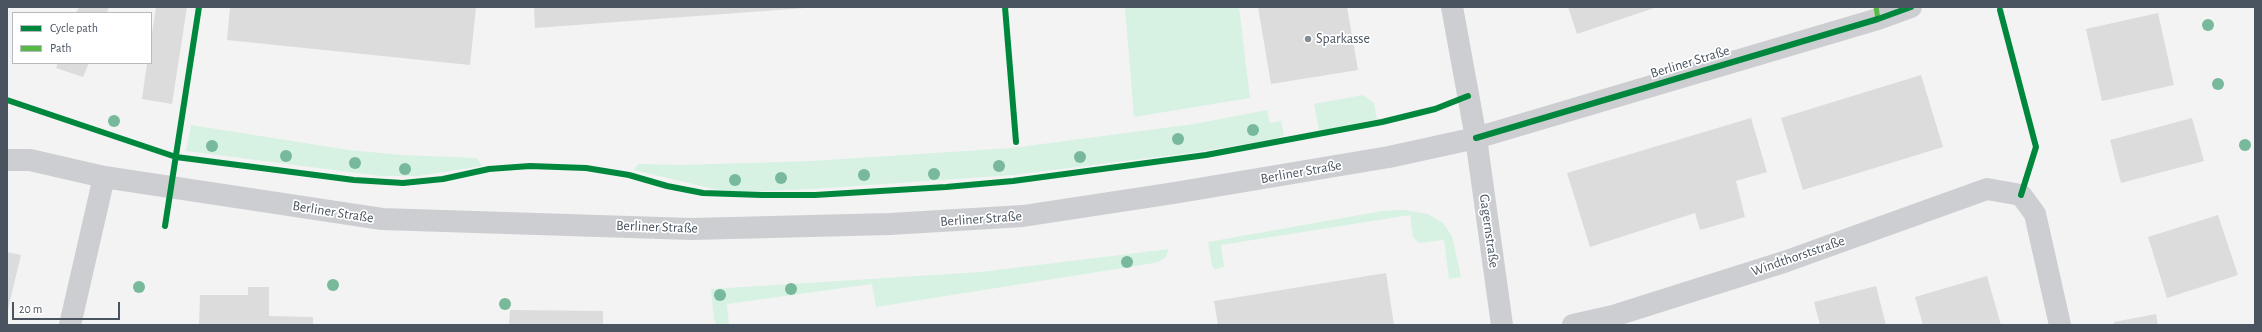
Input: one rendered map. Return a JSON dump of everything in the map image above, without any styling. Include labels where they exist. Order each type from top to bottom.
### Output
[{"type":"street","name":"Gagernstraße","points":[[1452,7],[1476,138],[1502,325]]},
{"type":"street","name":"Berliner Straße","points":[[7,160],[30,160],[104,176],[382,219],[692,229],[890,224],[1023,216],[1174,193],[1389,157],[1476,138],[1877,13],[1911,7]]},
{"type":"street","name":"Berliner Straße","points":[[7,145],[30,160]]},
{"type":"street","points":[[70,325],[104,176]]},
{"type":"street","name":"Windthorststraße","points":[[1573,325],[1612,316],[1784,262],[1987,189],[2021,195],[2034,214],[2060,325]]},
{"type":"green space","points":[[1125,7],[1239,7],[1250,98],[1134,117]]},
{"type":"green space","points":[[1363,95],[1374,103],[1377,119],[1319,131],[1314,104]]},
{"type":"green space","points":[[1267,110],[1270,123],[1281,121],[1284,135],[1274,139],[1197,152],[1013,175],[813,189],[741,192],[714,189],[634,170],[638,164],[683,165],[811,161],[1012,148],[1194,124]]},
{"type":"green space","points":[[191,125],[349,150],[402,155],[477,158],[482,166],[418,176],[381,176],[186,151]]},
{"type":"green space","points":[[1405,210],[1428,214],[1443,223],[1452,236],[1461,277],[1449,279],[1444,240],[1419,243],[1413,237],[1410,215],[1221,245],[1224,267],[1215,269],[1212,266],[1208,242],[1382,211]]},
{"type":"green space","points":[[1169,249],[1166,257],[1158,262],[1148,264],[876,307],[872,284],[727,304],[729,325],[717,325],[714,319],[711,289],[981,272]]},
{"type":"building","points":[[79,7],[109,7],[107,12],[76,12]]},
{"type":"building","points":[[156,7],[187,7],[172,104],[142,99],[147,64],[152,64],[152,33]]},
{"type":"building","points":[[230,7],[476,7],[470,65],[227,40]]},
{"type":"building","points":[[534,7],[804,7],[805,8],[535,28]]},
{"type":"building","name":"Sparkasse","points":[[1258,7],[1347,7],[1358,70],[1271,84]]},
{"type":"building","points":[[1568,7],[1657,7],[1577,34]]},
{"type":"building","points":[[2158,13],[2174,85],[2102,101],[2086,29]]},
{"type":"building","points":[[58,64],[89,64],[83,77],[56,68]]},
{"type":"building","points":[[1921,75],[1943,147],[1803,190],[1781,118]]},
{"type":"building","points":[[1751,118],[1767,172],[1736,181],[1745,217],[1700,230],[1695,213],[1590,247],[1567,173]]},
{"type":"building","points":[[2192,118],[2204,161],[2121,183],[2110,140]]},
{"type":"building","points":[[2218,215],[2238,275],[2167,298],[2148,237]]},
{"type":"building","points":[[7,252],[21,255],[8,309],[7,309]]},
{"type":"building","points":[[1386,273],[1394,325],[1218,325],[1214,301]]},
{"type":"building","points":[[1987,276],[2001,325],[1923,325],[1915,297]]},
{"type":"building","points":[[1876,286],[1886,325],[1820,325],[1814,302]]},
{"type":"building","points":[[248,287],[269,287],[269,316],[313,317],[313,325],[199,325],[200,295],[248,295]]},
{"type":"building","points":[[510,310],[603,311],[603,325],[509,325]]},
{"type":"building","points":[[2156,314],[2158,325],[2114,325],[2114,322]]},
{"type":"marked path","points":[[1876,7],[1878,19]]},
{"type":"cycle path","points":[[165,226],[199,7]]},
{"type":"cycle path","points":[[1005,7],[1016,142]]},
{"type":"cycle path","points":[[1476,138],[1878,19],[1911,7]]},
{"type":"cycle path","points":[[2000,10],[2036,147],[2021,195]]},
{"type":"cycle path","points":[[7,100],[176,157],[354,180],[403,183],[443,179],[489,169],[530,166],[586,168],[629,175],[667,186],[703,193],[815,195],[946,187],[1013,181],[1206,155],[1382,122],[1435,109],[1468,96]]},
{"type":"place","name":"Sparkasse","points":[[1308,39]]}]
